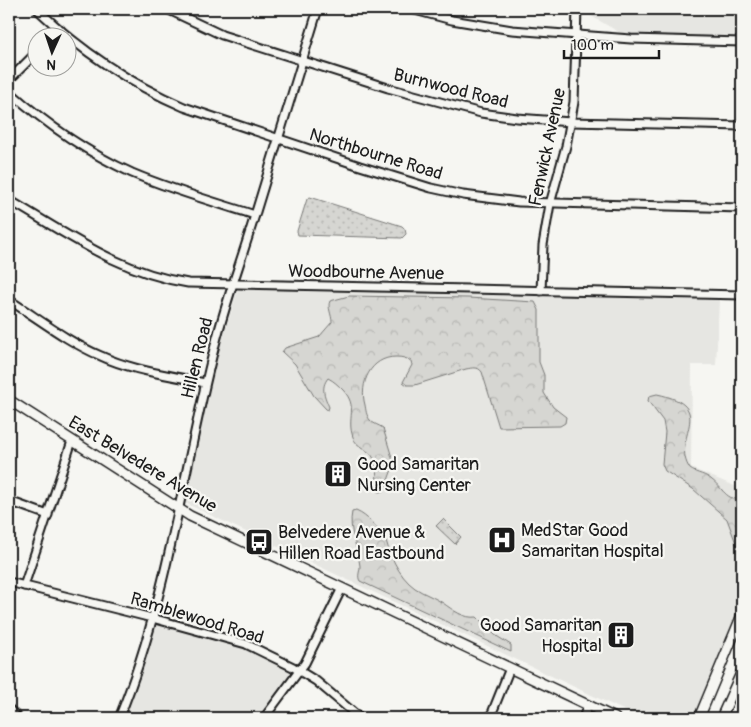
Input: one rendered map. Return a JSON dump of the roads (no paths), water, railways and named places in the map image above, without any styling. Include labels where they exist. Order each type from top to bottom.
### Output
[{"type":"main road","name":"East Belvedere Avenue","points":[[9,400],[178,509],[615,718]]},
{"type":"main road","points":[[698,718],[742,615]]},
{"type":"main road","points":[[722,718],[742,671]]},
{"type":"street","name":"Northbourne Road","points":[[37,9],[59,28]]},
{"type":"street","name":"Burnwood Road","points":[[167,9],[222,35],[456,108],[517,118],[571,122],[742,126]]},
{"type":"street","name":"Hillen Road","points":[[119,718],[152,618],[164,574],[205,382],[232,284],[318,9]]},
{"type":"street","points":[[411,9],[435,17],[478,26],[512,30],[632,39],[742,42]]},
{"type":"street","name":"Fenwick Avenue","points":[[541,291],[544,245],[550,204],[571,122],[574,102],[577,9]]},
{"type":"street","name":"Northbourne Road","points":[[78,43],[106,66],[156,95],[184,108],[333,157],[445,191],[507,202],[742,208]]},
{"type":"street","points":[[9,80],[28,61]]},
{"type":"street","points":[[9,91],[84,147],[113,163],[182,192],[255,215]]},
{"type":"street","name":"Woodbourne Avenue","points":[[9,200],[108,259],[135,270],[181,282],[742,295]]},
{"type":"street","points":[[9,300],[79,345],[102,356],[139,368],[205,382]]},
{"type":"street","points":[[24,586],[72,441]]},
{"type":"street","points":[[9,501],[48,515]]},
{"type":"street","name":"Ramblewood Road","points":[[9,582],[246,644],[316,681],[360,718]]},
{"type":"street","points":[[264,718],[300,671],[321,634],[342,588]]},
{"type":"street","points":[[490,718],[510,668]]},
{"type":"street","points":[[583,718],[588,705]]},
{"type":"street","points":[[9,709],[18,718]]},
{"type":"place","name":"Good Samaritan Nursing Center","points":[[338,474]]},
{"type":"place","name":"MedStar Good Samaritan Hospital","points":[[502,540]]},
{"type":"place","name":"Belvedere Avenue & Hillen Road Eastbound","points":[[259,542]]},
{"type":"place","name":"Good Samaritan Hospital","points":[[621,635]]}]
